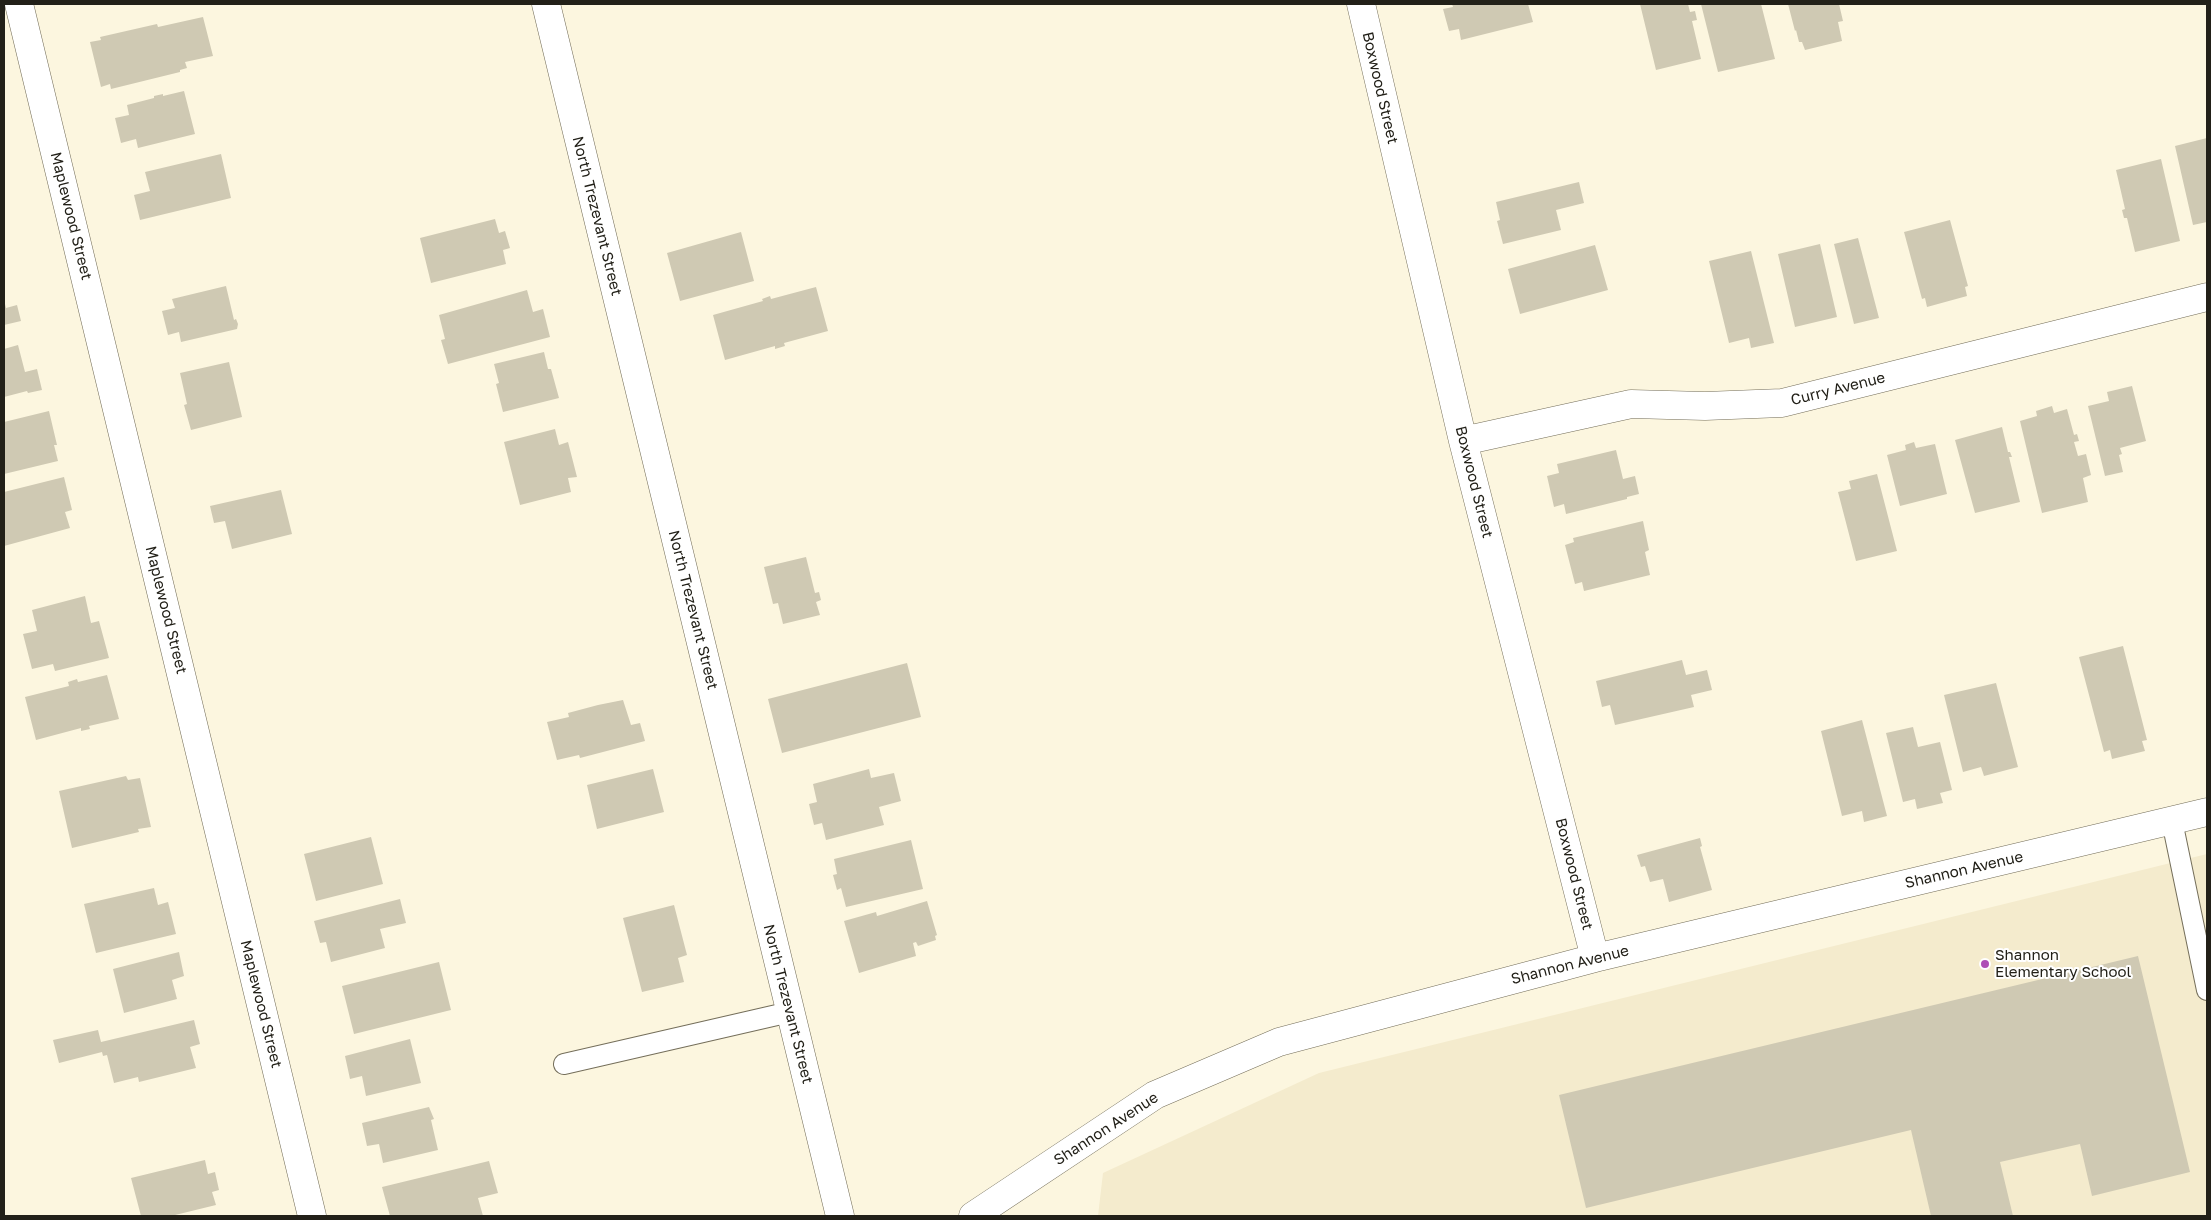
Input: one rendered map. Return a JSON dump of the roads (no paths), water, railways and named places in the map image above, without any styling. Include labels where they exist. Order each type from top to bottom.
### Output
[{"type":"street","name":"Maplewood Street","points":[[20,4],[312,1216]]},
{"type":"street","name":"North Trezevant Street","points":[[546,4],[840,1216]]},
{"type":"street","name":"Boxwood Street","points":[[1361,4],[1463,441],[1595,958]]},
{"type":"street","name":"Curry Avenue","points":[[1463,441],[1631,404],[1705,406],[1782,403],[2207,297]]},
{"type":"street","name":"Shannon Avenue","points":[[973,1216],[1155,1095],[1279,1042],[1595,958],[2207,812]]},
{"type":"lane","points":[[2172,821],[2207,990]]},
{"type":"lane","points":[[564,1064],[790,1012]]},
{"type":"place","name":"Shannon Elementary School","points":[[1985,964]]}]
